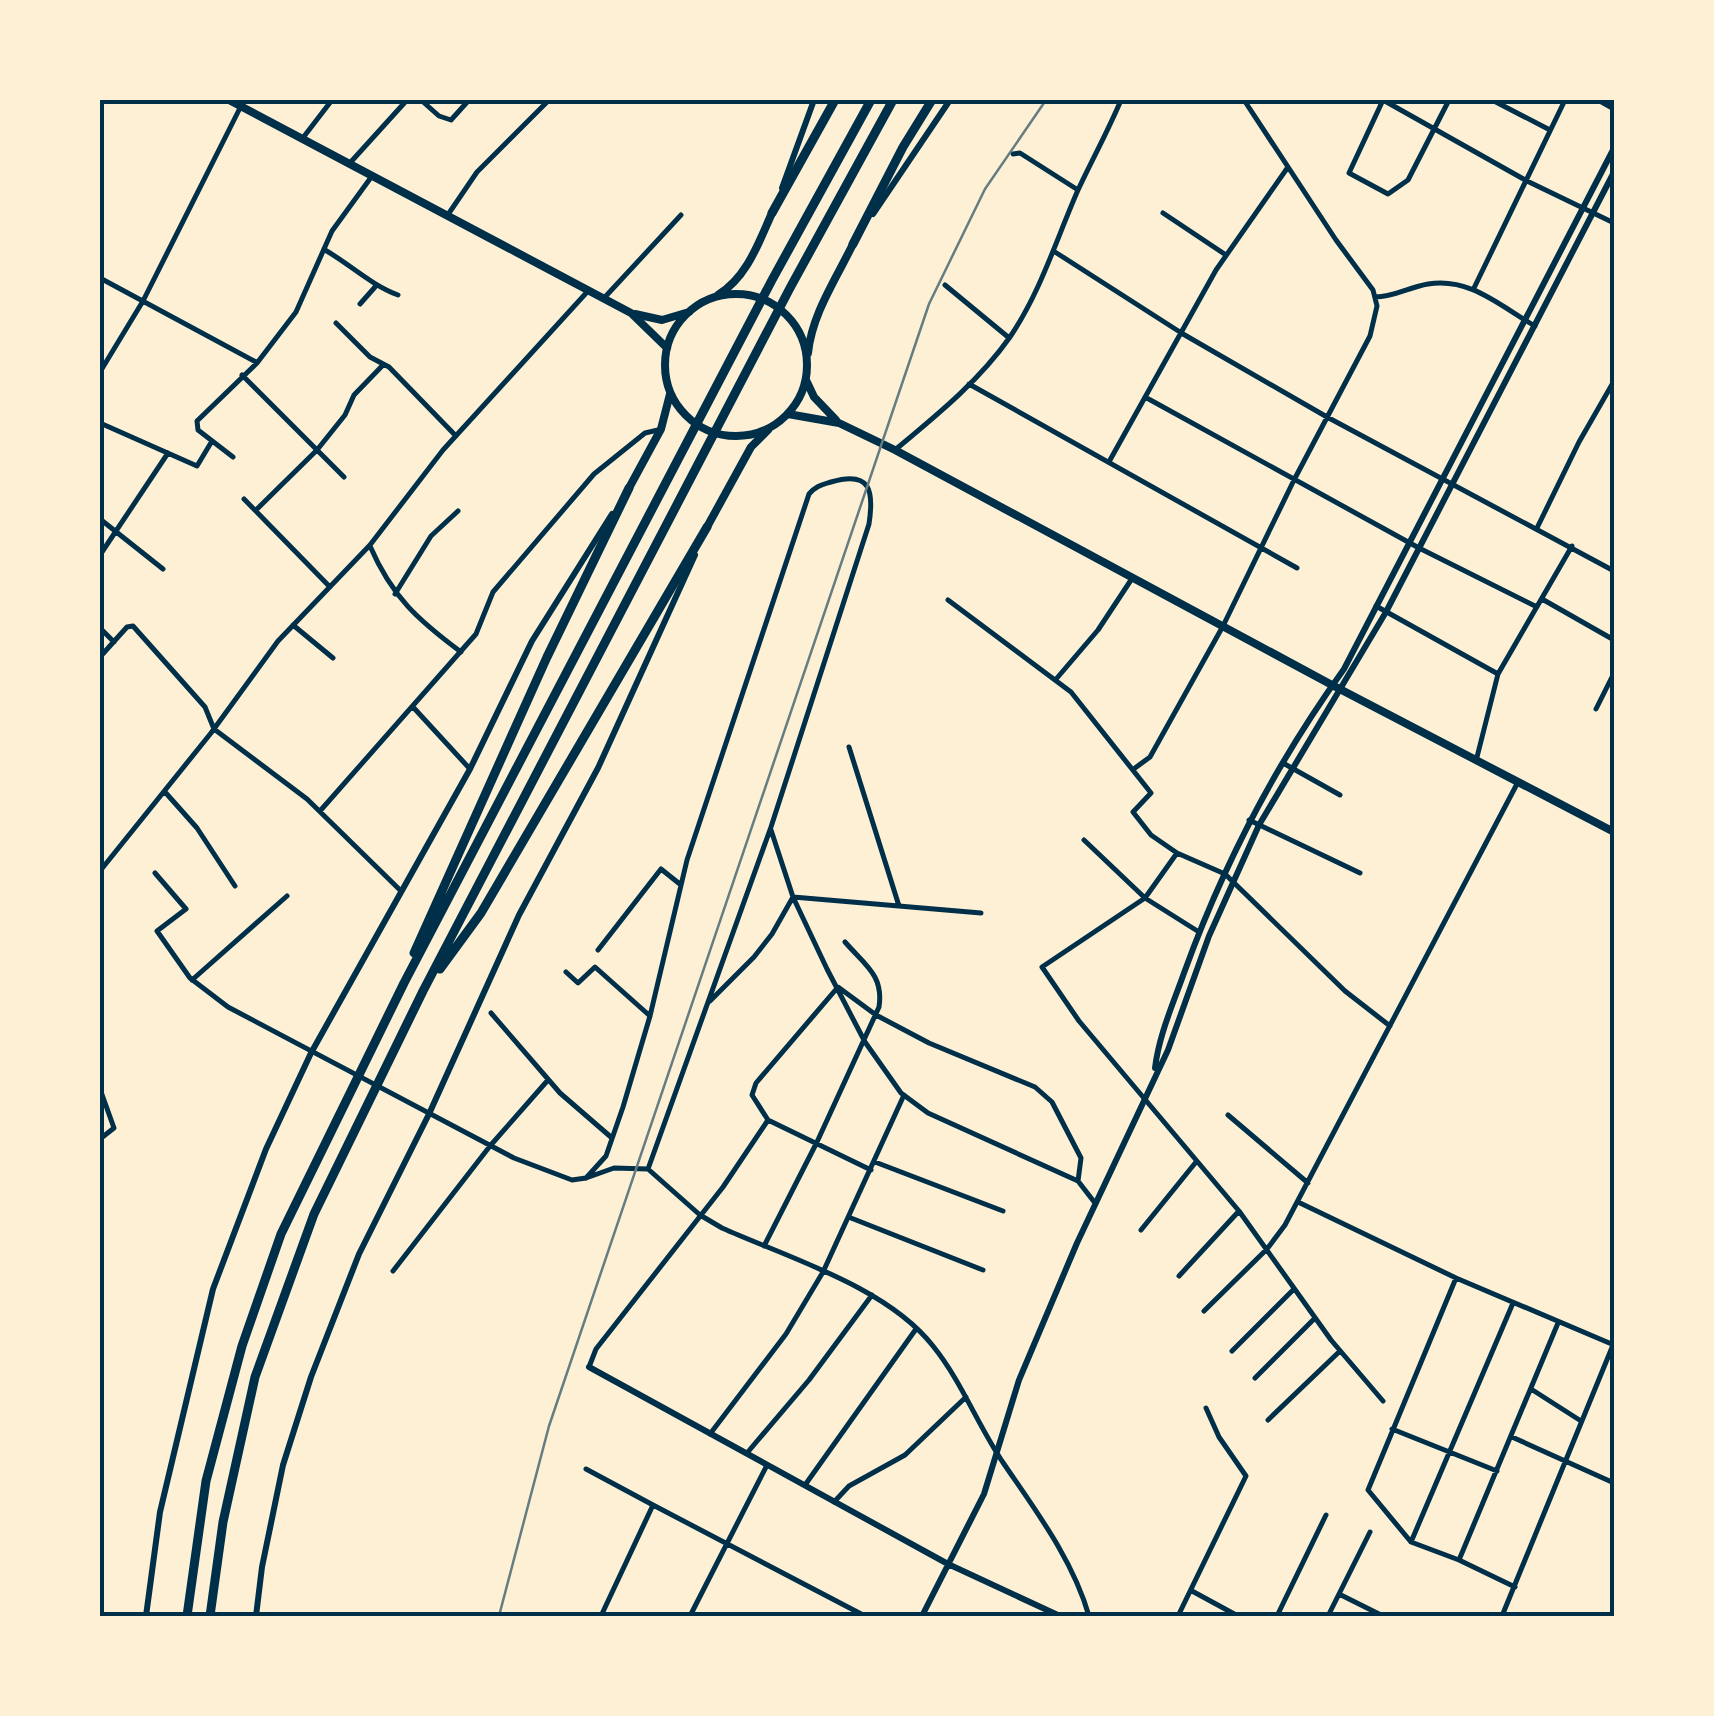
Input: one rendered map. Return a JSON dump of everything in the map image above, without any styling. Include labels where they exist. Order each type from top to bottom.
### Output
[{"type":"highway","points":[[772,214],[834,100]]},
{"type":"highway","points":[[187,1616],[206,1481],[242,1346],[281,1234],[404,982],[772,280],[872,100]]},
{"type":"highway","points":[[210,1616],[223,1522],[255,1377],[314,1214],[424,991],[790,288],[893,100]]},
{"type":"highway","points":[[853,244],[932,100]]},
{"type":"highway","points":[[404,982],[432,909],[494,772],[630,488]]},
{"type":"highway","points":[[424,991],[481,913],[707,527]]},
{"type":"main road","points":[[229,100],[630,313],[646,324],[667,348]]},
{"type":"main road","points":[[630,313],[662,320],[690,312],[732,286],[746,268],[772,214]]},
{"type":"main road","points":[[707,527],[751,447],[788,414],[799,398],[806,380],[810,336],[853,244]]},
{"type":"main road","points":[[713,298],[747,296],[779,308],[795,324],[808,362]]},
{"type":"main road","points":[[690,312],[676,328],[667,348],[666,378],[687,417],[706,430],[738,436],[770,428]]},
{"type":"main road","points":[[806,380],[814,397],[839,423]]},
{"type":"main road","points":[[630,488],[661,429],[670,389]]},
{"type":"main road","points":[[788,414],[839,423],[896,450],[1336,688],[1614,832]]},
{"type":"street","points":[[302,139],[332,100]]},
{"type":"street","points":[[349,164],[407,100]]},
{"type":"street","points":[[421,100],[451,120],[469,100]]},
{"type":"street","points":[[447,216],[477,172],[550,100]]},
{"type":"street","points":[[772,214],[814,100]]},
{"type":"street","points":[[853,244],[950,100]]},
{"type":"street","points":[[896,450],[969,384],[1009,338],[1055,252],[1078,190],[1121,100]]},
{"type":"street","points":[[1135,768],[1150,757],[1223,626],[1370,336],[1377,306],[1374,290],[1244,100]]},
{"type":"street","points":[[1449,100],[1435,129],[1408,180],[1393,193],[1351,175],[1349,170],[1383,100],[1435,129],[1527,181],[1614,223]]},
{"type":"street","points":[[1492,100],[1550,130]]},
{"type":"street","points":[[1474,288],[1566,100]]},
{"type":"street","points":[[1598,100],[1614,109]]},
{"type":"street","points":[[100,372],[143,300],[241,106]]},
{"type":"street","points":[[922,1616],[984,1494],[1019,1380],[1095,1204],[1168,1050],[1209,936],[1260,825],[1336,688],[1614,148]]},
{"type":"street","points":[[1013,154],[1020,153],[1078,190]]},
{"type":"street","points":[[1110,460],[1226,255],[1288,168]]},
{"type":"street","points":[[1154,1074],[1158,1047],[1199,932],[1250,820],[1283,763],[1386,612],[1614,172]]},
{"type":"street","points":[[233,457],[198,430],[197,422],[257,362],[296,312],[332,231],[372,176]]},
{"type":"street","points":[[1163,212],[1226,255]]},
{"type":"street","points":[[604,299],[680,214]]},
{"type":"street","points":[[325,250],[356,268],[376,287],[398,295]]},
{"type":"street","points":[[1055,252],[1183,334],[1327,418],[1614,571]]},
{"type":"street","points":[[100,278],[257,362]]},
{"type":"street","points":[[1375,298],[1448,280],[1474,288],[1535,326]]},
{"type":"street","points":[[945,285],[1009,338]]},
{"type":"street","points":[[360,304],[376,287]]},
{"type":"street","points":[[100,871],[214,729],[278,641],[370,545],[456,436],[588,291]]},
{"type":"street","points":[[336,323],[370,357],[389,367],[456,436]]},
{"type":"street","points":[[256,510],[317,450],[354,395],[383,365]]},
{"type":"street","points":[[242,375],[344,478]]},
{"type":"street","points":[[1537,528],[1614,381]]},
{"type":"street","points":[[969,384],[1297,568]]},
{"type":"street","points":[[1145,397],[1419,548],[1538,607]]},
{"type":"street","points":[[100,422],[197,466],[212,441]]},
{"type":"street","points":[[320,811],[461,652],[484,619],[493,592],[594,474],[645,433],[661,429]]},
{"type":"street","points":[[100,555],[168,453]]},
{"type":"street","points":[[586,1178],[606,1156],[612,1138],[650,1016],[681,885],[809,494],[816,486],[832,481],[849,477],[860,480],[867,485],[872,499],[869,524],[771,827],[648,1169]]},
{"type":"street","points":[[146,1616],[160,1512],[213,1289],[266,1149],[312,1053],[470,769],[532,640],[630,488]]},
{"type":"street","points":[[244,499],[330,587]]},
{"type":"street","points":[[395,594],[431,536],[458,511]]},
{"type":"street","points":[[100,518],[163,569]]},
{"type":"street","points":[[256,1616],[283,1464],[311,1377],[359,1254],[429,1114],[519,915],[643,675],[707,527]]},
{"type":"street","points":[[370,545],[395,594],[422,623],[461,652]]},
{"type":"street","points":[[1476,760],[1498,674],[1572,546]]},
{"type":"street","points":[[1056,679],[1098,630],[1133,577]]},
{"type":"street","points":[[1542,598],[1614,640]]},
{"type":"street","points":[[948,600],[1056,679],[1087,708],[1151,793],[1134,812],[1151,835],[1177,853],[1225,874],[1345,991],[1390,1026]]},
{"type":"street","points":[[1376,606],[1498,674]]},
{"type":"street","points":[[293,625],[333,658]]},
{"type":"street","points":[[100,657],[133,626],[204,707],[214,729],[320,811],[401,892]]},
{"type":"street","points":[[100,628],[114,642]]},
{"type":"street","points":[[1596,708],[1614,673]]},
{"type":"street","points":[[413,707],[470,769]]},
{"type":"street","points":[[849,747],[899,906]]},
{"type":"street","points":[[1283,763],[1340,795]]},
{"type":"street","points":[[1204,1311],[1267,1248],[1298,1202],[1518,782]]},
{"type":"street","points":[[164,791],[198,828],[235,886]]},
{"type":"street","points":[[1250,820],[1360,873]]},
{"type":"street","points":[[771,827],[792,897],[865,1042],[904,1096],[928,1113],[1078,1182],[1095,1204]]},
{"type":"street","points":[[1084,840],[1145,898],[1199,932]]},
{"type":"street","points":[[1177,853],[1145,898],[1042,967],[1079,1021],[1239,1211],[1340,1351],[1383,1401]]},
{"type":"street","points":[[598,950],[660,870],[681,885]]},
{"type":"street","points":[[154,873],[186,909],[157,931],[192,980],[228,1006],[490,1146],[572,1180],[614,1168],[648,1169],[700,1215],[872,1295],[916,1329],[932,1344],[996,1452],[1044,1523],[1084,1596],[1089,1616]]},
{"type":"street","points":[[192,980],[287,896]]},
{"type":"street","points":[[792,897],[981,913]]},
{"type":"street","points":[[708,1004],[754,957],[792,897]]},
{"type":"street","points":[[764,1246],[876,1014],[882,990],[874,975],[844,942]]},
{"type":"street","points":[[566,972],[578,983],[595,966],[650,1016]]},
{"type":"street","points":[[838,987],[876,1014],[929,1043],[1034,1086],[1052,1102],[1081,1158],[1078,1182]]},
{"type":"street","points":[[838,987],[752,1088],[752,1095],[768,1120],[871,1170]]},
{"type":"street","points":[[491,1013],[548,1080],[586,1119],[612,1138]]},
{"type":"street","points":[[393,1271],[490,1146],[548,1080]]},
{"type":"street","points":[[100,1089],[114,1128],[100,1139]]},
{"type":"street","points":[[710,1434],[786,1334],[823,1272],[904,1096]]},
{"type":"street","points":[[1228,1114],[1308,1183]]},
{"type":"street","points":[[768,1120],[643,1293],[596,1349],[589,1368],[948,1564],[1060,1616]]},
{"type":"street","points":[[875,1162],[1003,1211]]},
{"type":"street","points":[[1141,1230],[1196,1162]]},
{"type":"street","points":[[1298,1202],[1456,1278],[1614,1345],[1502,1616]]},
{"type":"street","points":[[1179,1276],[1239,1211]]},
{"type":"street","points":[[850,1217],[983,1270]]},
{"type":"street","points":[[1456,1278],[1368,1490],[1411,1542],[1515,1587]]},
{"type":"street","points":[[1232,1351],[1294,1289]]},
{"type":"street","points":[[746,1454],[809,1380],[872,1295]]},
{"type":"street","points":[[1411,1542],[1513,1302]]},
{"type":"street","points":[[1255,1378],[1315,1318]]},
{"type":"street","points":[[1459,1560],[1558,1322]]},
{"type":"street","points":[[804,1486],[916,1329]]},
{"type":"street","points":[[1268,1420],[1340,1351]]},
{"type":"street","points":[[1531,1389],[1581,1421]]},
{"type":"street","points":[[834,1502],[849,1486],[905,1454],[966,1397]]},
{"type":"street","points":[[1178,1616],[1246,1476],[1219,1437],[1206,1408]]},
{"type":"street","points":[[1392,1429],[1498,1471]]},
{"type":"street","points":[[1512,1437],[1614,1483]]},
{"type":"street","points":[[701,1616],[691,1614],[767,1465]]},
{"type":"street","points":[[586,1469],[865,1616]]},
{"type":"street","points":[[601,1616],[654,1505]]},
{"type":"street","points":[[1277,1616],[1326,1516]]},
{"type":"street","points":[[1328,1616],[1370,1532]]},
{"type":"street","points":[[1191,1590],[1238,1616]]},
{"type":"street","points":[[1339,1594],[1383,1616]]},
{"type":"railway","points":[[499,1616],[549,1426],[929,304],[985,189],[1046,100]]}]
